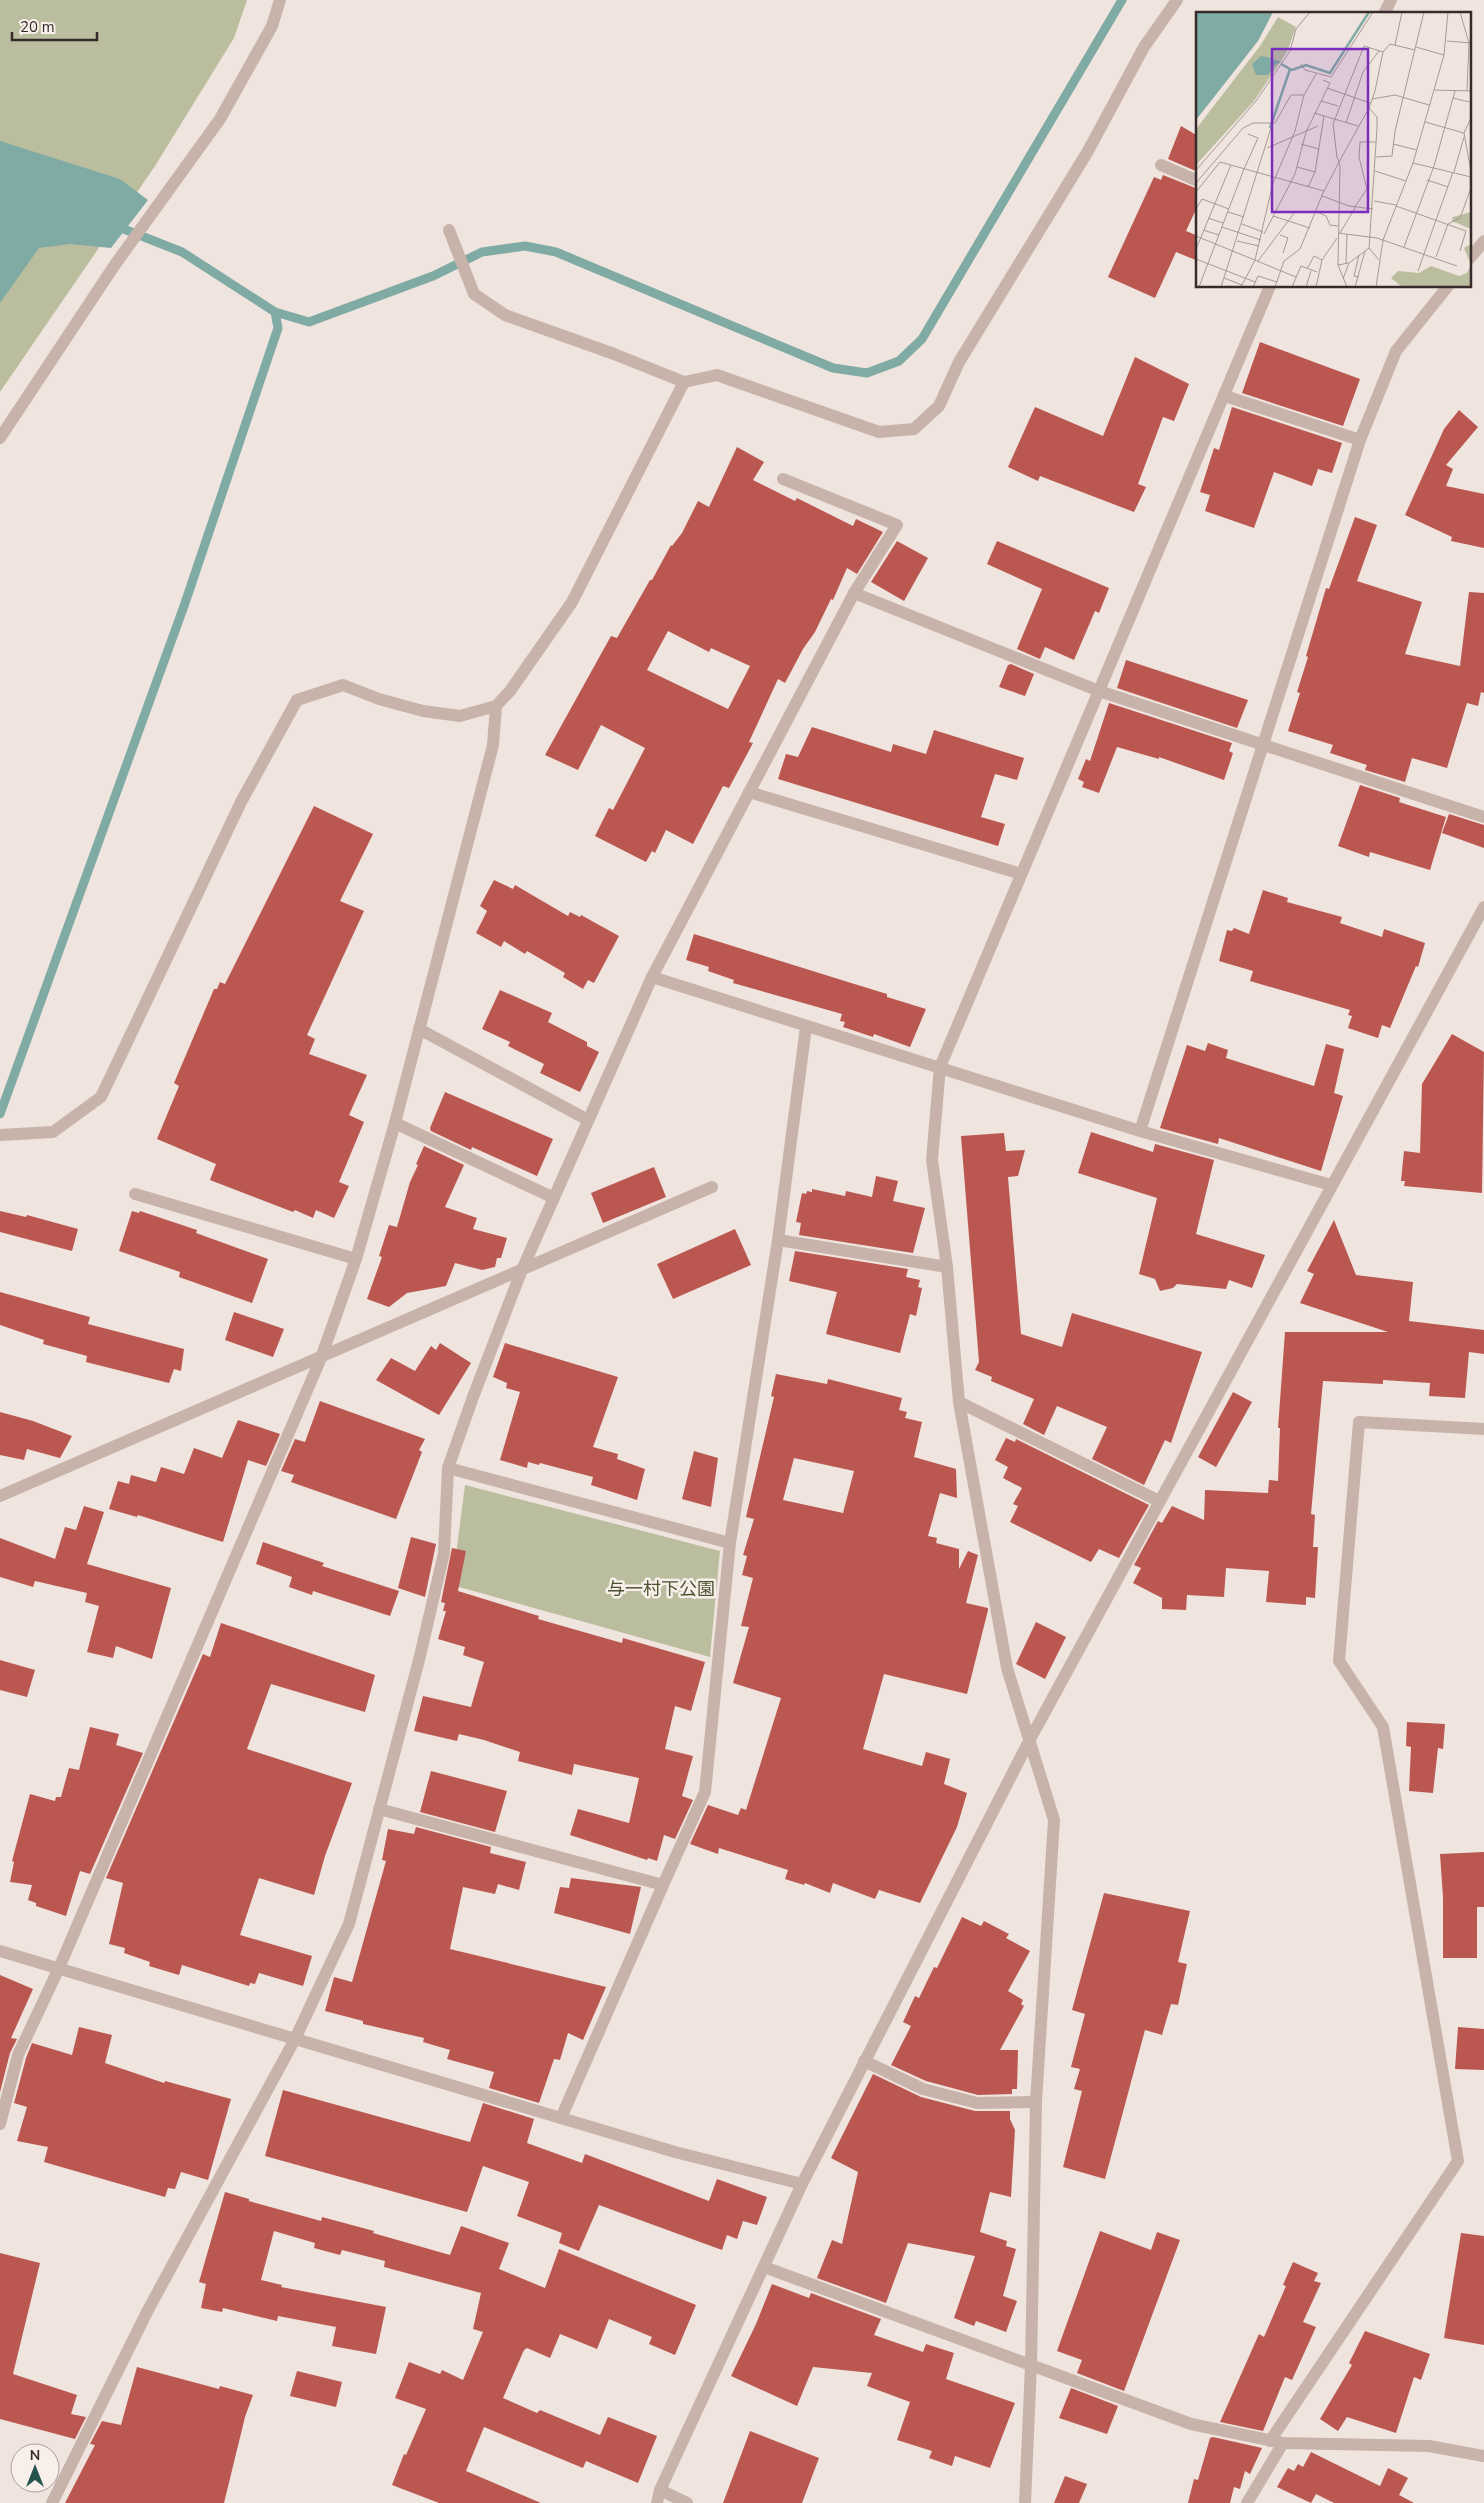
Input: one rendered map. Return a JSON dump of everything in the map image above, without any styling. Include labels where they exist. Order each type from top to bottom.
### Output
[{"type":"street","points":[[0,438],[148,218],[220,119],[272,26],[280,0]]},
{"type":"street","points":[[448,230],[474,294],[505,314],[684,382],[717,375],[879,432],[914,429],[939,406],[959,362],[1083,159],[1144,46],[1177,0]]},
{"type":"street","points":[[1385,12],[1391,0]]},
{"type":"street","points":[[1161,165],[1196,180]]},
{"type":"street","points":[[1472,256],[1484,241]]},
{"type":"street","points":[[1025,2503],[1031,2364],[1036,2102],[1054,1820],[1028,1743],[1007,1668],[959,1402],[947,1267],[932,1160],[940,1067],[1226,396],[1269,288]]},
{"type":"street","points":[[1140,1130],[1360,440],[1396,351],[1446,288]]},
{"type":"street","points":[[0,1135],[53,1132],[101,1097],[241,802],[296,700],[343,685],[378,700],[423,711],[460,716],[496,706],[510,691],[572,602],[684,382]]},
{"type":"street","points":[[1226,396],[1360,440]]},
{"type":"street","points":[[52,2503],[148,2310],[295,2039],[349,1924],[419,1660],[444,1553],[448,1468],[521,1272],[652,977],[854,593],[897,525],[783,479]]},
{"type":"street","points":[[854,593],[1099,691],[1484,817]]},
{"type":"street","points":[[0,2124],[18,2055],[60,1968],[321,1358],[356,1259],[395,1123],[493,745],[496,706]]},
{"type":"street","points":[[749,792],[1021,874]]},
{"type":"street","points":[[687,2503],[658,2497],[802,2184],[1028,1743],[1291,1264],[1331,1185],[1484,907]]},
{"type":"street","points":[[652,977],[806,1027],[1140,1130],[1331,1185]]},
{"type":"street","points":[[561,2118],[704,1792],[730,1543],[778,1240],[806,1027]]},
{"type":"street","points":[[419,1030],[588,1120]]},
{"type":"street","points":[[395,1123],[554,1198]]},
{"type":"street","points":[[0,1496],[712,1188]]},
{"type":"street","points":[[135,1194],[356,1259]]},
{"type":"street","points":[[778,1240],[947,1267]]},
{"type":"street","points":[[959,1402],[1159,1502]]},
{"type":"street","points":[[1247,2503],[1277,2442],[1458,2162],[1383,1727],[1339,1661],[1359,1422],[1484,1429]]},
{"type":"street","points":[[448,1468],[730,1543]]},
{"type":"street","points":[[379,1809],[663,1885]]},
{"type":"street","points":[[0,1951],[675,2152],[802,2184]]},
{"type":"street","points":[[864,2061],[923,2089],[977,2103],[1036,2102]]},
{"type":"street","points":[[764,2267],[1191,2424],[1277,2442],[1428,2446],[1484,2456]]},
{"type":"green space","points":[[0,0],[247,0],[234,38],[155,166],[0,392]]},
{"type":"green space","name":"与一村下公園","points":[[465,1485],[720,1551],[710,1657],[452,1585]]},
{"type":"water","points":[[0,141],[120,179],[148,200],[111,248],[70,244],[39,248],[0,303]]},
{"type":"building","points":[[1181,126],[1196,135],[1196,171],[1168,159]]},
{"type":"building","points":[[1163,175],[1196,188],[1196,209],[1186,231],[1196,235],[1196,260],[1176,252],[1155,298],[1108,277],[1154,177],[1161,180]]},
{"type":"building","points":[[1260,342],[1360,379],[1343,426],[1242,393]]},
{"type":"building","points":[[1135,357],[1189,384],[1174,421],[1163,417],[1138,484],[1146,487],[1134,512],[1040,476],[1038,481],[1008,467],[1035,407],[1103,436]]},
{"type":"building","points":[[1232,407],[1342,443],[1332,473],[1318,469],[1312,486],[1274,472],[1254,528],[1205,511],[1210,495],[1200,492],[1214,448],[1219,450]]},
{"type":"building","points":[[1459,410],[1478,427],[1446,465],[1453,469],[1446,486],[1484,494],[1484,548],[1451,541],[1452,537],[1405,515],[1444,429]]},
{"type":"building","points":[[737,447],[764,462],[753,480],[795,501],[797,498],[853,526],[856,519],[883,532],[857,574],[847,568],[833,600],[831,599],[815,632],[803,649],[785,683],[778,679],[749,742],[753,743],[729,788],[723,786],[693,844],[666,830],[655,853],[652,851],[646,862],[595,836],[609,808],[613,810],[645,748],[601,725],[578,770],[545,755],[611,636],[617,638],[671,545],[682,533],[698,501],[709,507]],"holes":[[[668,631],[709,652],[711,648],[750,666],[728,709],[647,670]]]},
{"type":"building","points":[[1355,517],[1377,525],[1357,581],[1422,602],[1405,654],[1460,666],[1469,592],[1484,593],[1484,693],[1481,692],[1478,706],[1467,703],[1447,768],[1412,758],[1405,782],[1365,770],[1367,765],[1330,753],[1333,745],[1288,731],[1300,693],[1297,692],[1308,657],[1306,656],[1326,588],[1329,589]]},
{"type":"building","points":[[897,541],[928,558],[904,601],[871,582]]},
{"type":"building","points":[[997,541],[1109,588],[1099,613],[1095,611],[1074,660],[1045,647],[1040,659],[1017,649],[1042,589],[987,564]]},
{"type":"building","points":[[1126,660],[1248,700],[1237,728],[1117,688]]},
{"type":"building","points":[[1011,664],[1034,674],[1025,696],[999,687],[1008,665]]},
{"type":"building","points":[[1109,703],[1232,743],[1229,751],[1233,753],[1224,780],[1159,757],[1159,759],[1117,747],[1099,793],[1082,787],[1084,782],[1078,779],[1086,759],[1090,761]]},
{"type":"building","points":[[812,727],[891,752],[893,744],[926,754],[934,730],[1024,758],[1017,780],[995,774],[981,817],[1005,824],[998,846],[778,779],[786,754],[798,757]]},
{"type":"building","points":[[1360,785],[1400,798],[1399,802],[1446,817],[1430,870],[1370,852],[1369,857],[1338,846]]},
{"type":"building","points":[[314,806],[373,834],[340,901],[364,911],[307,1035],[315,1039],[309,1054],[367,1075],[349,1115],[364,1122],[339,1182],[349,1186],[334,1218],[316,1210],[313,1218],[295,1210],[293,1212],[210,1180],[216,1164],[157,1139],[179,1086],[174,1083],[214,989],[217,989],[220,982],[225,984]]},
{"type":"building","points":[[1449,814],[1484,825],[1484,848],[1442,833]]},
{"type":"building","points":[[494,880],[513,889],[515,885],[568,916],[570,912],[580,917],[581,915],[619,936],[594,983],[588,980],[583,989],[563,977],[565,973],[527,951],[525,954],[504,941],[501,947],[476,933],[487,911],[480,906]]},
{"type":"building","points":[[1263,890],[1288,898],[1287,902],[1342,917],[1340,923],[1382,937],[1384,929],[1425,943],[1418,967],[1416,966],[1390,1028],[1382,1025],[1378,1038],[1348,1028],[1352,1016],[1348,1015],[1350,1010],[1250,981],[1253,971],[1219,961],[1227,930],[1232,931],[1234,928],[1249,934]]},
{"type":"building","points":[[694,934],[887,994],[887,997],[926,1009],[910,1047],[874,1034],[873,1037],[843,1027],[845,1022],[840,1021],[842,1014],[733,983],[734,980],[708,971],[709,967],[686,960]]},
{"type":"building","points":[[500,990],[552,1013],[548,1022],[587,1042],[587,1046],[599,1052],[580,1092],[540,1073],[544,1064],[508,1046],[510,1042],[482,1029]]},
{"type":"building","points":[[1452,1034],[1484,1052],[1482,1193],[1404,1186],[1405,1181],[1401,1181],[1404,1151],[1420,1153],[1422,1084]]},
{"type":"building","points":[[1208,1043],[1228,1050],[1226,1058],[1314,1086],[1326,1044],[1344,1049],[1334,1093],[1343,1096],[1321,1171],[1219,1138],[1218,1144],[1160,1128],[1187,1045],[1205,1051]]},
{"type":"building","points":[[445,1092],[553,1139],[537,1176],[472,1147],[471,1150],[431,1131],[430,1128]]},
{"type":"building","points":[[1091,1132],[1153,1152],[1155,1144],[1214,1160],[1196,1234],[1265,1255],[1252,1288],[1229,1280],[1226,1289],[1177,1284],[1173,1288],[1160,1291],[1155,1279],[1139,1274],[1157,1198],[1078,1173]]},
{"type":"building","points":[[1004,1133],[1006,1151],[1025,1150],[1018,1176],[1008,1177],[1021,1334],[1062,1347],[1072,1313],[1202,1352],[1171,1443],[1165,1440],[1144,1485],[1092,1459],[1107,1427],[1057,1406],[1044,1435],[1023,1424],[1034,1399],[991,1381],[992,1377],[975,1370],[979,1362],[961,1136]]},
{"type":"building","points":[[424,1146],[464,1165],[445,1207],[477,1218],[473,1229],[507,1238],[501,1258],[497,1258],[495,1267],[482,1270],[455,1263],[446,1286],[407,1293],[389,1307],[367,1299],[382,1257],[379,1256],[389,1225],[397,1227],[410,1182],[418,1165],[416,1164]]},
{"type":"building","points":[[654,1167],[666,1197],[603,1223],[591,1193]]},
{"type":"building","points":[[876,1176],[898,1181],[893,1201],[925,1208],[913,1253],[799,1235],[801,1223],[796,1222],[802,1193],[812,1192],[812,1189],[845,1196],[846,1191],[872,1197]]},
{"type":"building","points":[[0,1211],[26,1217],[27,1215],[78,1229],[72,1251],[0,1232]]},
{"type":"building","points":[[132,1211],[139,1213],[140,1211],[197,1230],[196,1233],[268,1259],[252,1303],[179,1277],[180,1272],[119,1251]]},
{"type":"building","points":[[1334,1220],[1356,1275],[1413,1282],[1409,1321],[1484,1330],[1484,1354],[1469,1352],[1465,1398],[1429,1396],[1430,1383],[1383,1380],[1383,1384],[1323,1381],[1311,1514],[1315,1515],[1313,1547],[1318,1547],[1315,1598],[1306,1597],[1306,1605],[1266,1602],[1269,1571],[1226,1568],[1224,1597],[1187,1595],[1186,1610],[1162,1609],[1162,1598],[1133,1583],[1141,1568],[1134,1565],[1158,1521],[1162,1523],[1172,1506],[1204,1520],[1205,1490],[1268,1493],[1269,1480],[1278,1481],[1280,1428],[1278,1428],[1285,1332],[1388,1332],[1300,1303],[1314,1274],[1307,1271]]},
{"type":"building","points":[[735,1229],[751,1265],[673,1299],[657,1264]]},
{"type":"building","points":[[795,1251],[908,1269],[906,1277],[920,1280],[918,1287],[922,1288],[916,1316],[910,1314],[900,1353],[826,1334],[837,1292],[789,1281]]},
{"type":"building","points":[[0,1292],[90,1317],[88,1324],[184,1349],[181,1371],[174,1369],[169,1383],[86,1362],[87,1356],[43,1344],[44,1340],[0,1325]]},
{"type":"building","points":[[234,1312],[284,1329],[273,1357],[225,1340]]},
{"type":"building","points":[[440,1343],[471,1363],[439,1415],[376,1380],[391,1358],[415,1371],[431,1346],[436,1350]]},
{"type":"building","points":[[505,1343],[618,1377],[593,1447],[618,1454],[617,1459],[645,1469],[637,1500],[591,1485],[593,1477],[540,1463],[539,1465],[528,1462],[527,1468],[500,1460],[520,1392],[506,1388],[507,1383],[493,1377]]},
{"type":"building","points":[[776,1374],[827,1384],[828,1379],[902,1398],[899,1410],[907,1412],[905,1418],[922,1422],[914,1457],[956,1469],[957,1498],[940,1493],[928,1536],[937,1538],[936,1543],[959,1549],[959,1569],[968,1551],[978,1555],[966,1603],[988,1608],[988,1610],[967,1694],[884,1674],[863,1749],[922,1766],[926,1752],[950,1759],[944,1784],[967,1793],[957,1827],[920,1903],[879,1890],[875,1899],[833,1883],[830,1893],[805,1883],[804,1885],[785,1879],[788,1870],[719,1848],[718,1854],[690,1844],[708,1805],[738,1815],[741,1808],[746,1810],[781,1698],[733,1683],[749,1627],[741,1626],[753,1578],[742,1575],[747,1556],[743,1555],[754,1519],[746,1517],[774,1397],[771,1396]],"holes":[[[794,1458],[854,1471],[843,1513],[783,1500]]]},
{"type":"building","points":[[1233,1392],[1252,1402],[1216,1467],[1198,1457]]},
{"type":"building","points":[[320,1401],[425,1439],[419,1450],[422,1452],[396,1519],[291,1482],[294,1475],[281,1471],[295,1439],[305,1442]]},
{"type":"building","points":[[0,1412],[33,1421],[72,1436],[60,1458],[27,1449],[24,1460],[0,1455]]},
{"type":"building","points":[[238,1420],[280,1434],[266,1466],[248,1460],[223,1542],[138,1515],[137,1517],[109,1509],[118,1481],[129,1484],[131,1475],[156,1482],[161,1467],[184,1474],[194,1448],[222,1458]]},
{"type":"building","points":[[1006,1438],[1015,1442],[1016,1439],[1149,1505],[1119,1558],[1099,1549],[1091,1562],[1010,1522],[1018,1506],[1013,1504],[1022,1488],[1003,1478],[1008,1467],[995,1460]]},
{"type":"building","points":[[694,1451],[718,1458],[711,1507],[682,1499]]},
{"type":"building","points":[[84,1506],[104,1512],[87,1564],[171,1588],[152,1659],[116,1646],[113,1658],[87,1652],[99,1606],[85,1602],[87,1593],[35,1581],[33,1587],[0,1577],[0,1538],[55,1559],[65,1527],[76,1530]]},
{"type":"building","points":[[411,1537],[436,1544],[425,1597],[398,1588]]},
{"type":"building","points":[[263,1542],[324,1563],[322,1566],[399,1591],[390,1616],[313,1591],[312,1595],[289,1587],[292,1577],[256,1564]]},
{"type":"building","points":[[452,1548],[466,1551],[458,1591],[539,1616],[538,1619],[622,1643],[623,1638],[705,1662],[691,1711],[675,1706],[665,1749],[693,1756],[682,1796],[693,1800],[675,1839],[664,1835],[657,1861],[648,1858],[647,1860],[570,1835],[578,1809],[629,1823],[639,1778],[574,1764],[572,1775],[518,1761],[520,1752],[484,1740],[459,1734],[457,1741],[414,1731],[423,1696],[471,1707],[484,1662],[463,1655],[465,1647],[438,1639],[446,1611],[443,1611],[445,1603],[441,1602]]},
{"type":"building","points":[[1036,1622],[1066,1637],[1045,1679],[1016,1664]]},
{"type":"building","points":[[221,1623],[375,1675],[365,1712],[271,1684],[247,1749],[352,1783],[325,1856],[314,1895],[259,1878],[240,1935],[312,1956],[303,1986],[259,1973],[255,1984],[250,1983],[249,1986],[182,1965],[179,1975],[149,1966],[150,1962],[124,1953],[125,1948],[109,1944],[123,1883],[106,1878],[203,1654],[210,1657]]},
{"type":"building","points":[[0,1660],[35,1670],[27,1697],[0,1690]]},
{"type":"building","points":[[1407,1722],[1445,1724],[1443,1749],[1438,1748],[1433,1793],[1409,1791],[1411,1747],[1406,1746]]},
{"type":"building","points":[[90,1727],[119,1734],[116,1745],[143,1753],[90,1874],[80,1871],[66,1916],[36,1906],[36,1903],[28,1900],[32,1885],[10,1882],[14,1862],[12,1861],[30,1794],[55,1801],[56,1797],[61,1797],[69,1768],[79,1770]]},
{"type":"building","points":[[431,1771],[507,1791],[495,1832],[420,1812]]},
{"type":"building","points":[[416,1827],[491,1847],[490,1853],[526,1862],[519,1890],[498,1884],[495,1894],[463,1887],[450,1949],[606,1987],[583,2040],[568,2033],[560,2060],[554,2059],[539,2103],[489,2088],[494,2072],[447,2059],[450,2050],[423,2042],[424,2038],[363,2024],[363,2021],[325,2011],[334,1977],[352,1982],[386,1861],[382,1860],[388,1829],[414,1834]]},
{"type":"building","points":[[1484,1852],[1484,1907],[1477,1907],[1477,1958],[1443,1958],[1443,1897],[1440,1854]]},
{"type":"building","points":[[571,1878],[641,1887],[630,1934],[554,1913],[560,1887],[569,1888]]},
{"type":"building","points":[[1104,1893],[1190,1911],[1178,1962],[1187,1964],[1178,2005],[1171,2004],[1162,2035],[1145,2030],[1105,2179],[1063,2167],[1082,2091],[1074,2089],[1080,2069],[1071,2067],[1085,2014],[1072,2010]]},
{"type":"building","points":[[962,1917],[981,1926],[984,1921],[1009,1934],[1006,1938],[1030,1951],[1008,1991],[1023,2000],[1021,2004],[1024,2006],[1000,2050],[1018,2050],[1017,2089],[1012,2089],[1012,2094],[978,2095],[926,2081],[891,2065],[911,2026],[903,2022],[915,1996],[919,1998],[934,1967],[937,1968]]},
{"type":"building","points":[[0,1975],[33,1989],[11,2038],[17,2039],[10,2053],[0,2092]]},
{"type":"building","points":[[79,2027],[112,2035],[105,2063],[164,2083],[165,2081],[231,2099],[208,2180],[181,2172],[175,2189],[168,2188],[165,2197],[44,2162],[48,2147],[17,2141],[27,2107],[14,2103],[32,2043],[72,2055]]},
{"type":"building","points":[[1458,2027],[1484,2029],[1484,2070],[1455,2069]]},
{"type":"building","points":[[873,2074],[921,2097],[975,2111],[1010,2111],[1010,2119],[1015,2130],[1011,2197],[990,2192],[980,2232],[1007,2241],[1006,2246],[1016,2249],[1003,2296],[1017,2301],[1006,2332],[976,2321],[974,2326],[954,2318],[975,2256],[908,2243],[886,2303],[817,2278],[832,2240],[842,2244],[858,2172],[831,2158]]},
{"type":"building","points":[[283,2090],[470,2142],[483,2103],[534,2119],[527,2143],[582,2163],[585,2154],[709,2201],[717,2179],[767,2197],[757,2225],[743,2221],[737,2239],[727,2235],[722,2250],[599,2205],[579,2251],[559,2243],[562,2233],[517,2216],[529,2182],[483,2166],[467,2212],[265,2156]]},
{"type":"building","points":[[225,2192],[249,2199],[249,2201],[321,2221],[322,2217],[374,2231],[373,2233],[450,2255],[461,2226],[509,2243],[499,2269],[545,2288],[559,2249],[696,2305],[675,2355],[649,2344],[652,2337],[609,2319],[597,2349],[560,2334],[550,2358],[527,2348],[524,2350],[503,2398],[537,2413],[540,2410],[600,2435],[608,2417],[657,2436],[638,2483],[586,2461],[583,2468],[484,2427],[466,2471],[541,2503],[439,2503],[392,2485],[404,2454],[406,2455],[426,2409],[395,2398],[409,2362],[440,2374],[442,2370],[463,2380],[483,2332],[473,2329],[481,2293],[384,2267],[385,2261],[342,2250],[340,2255],[314,2248],[315,2243],[274,2231],[261,2280],[282,2285],[281,2287],[386,2307],[376,2354],[332,2346],[336,2327],[278,2316],[277,2321],[223,2308],[222,2312],[201,2308],[206,2284],[199,2282]]},
{"type":"building","points":[[1100,2231],[1151,2250],[1157,2232],[1180,2240],[1124,2391],[1077,2373],[1082,2360],[1057,2351]]},
{"type":"building","points":[[1461,2233],[1484,2236],[1484,2345],[1444,2338]]},
{"type":"building","points":[[0,2253],[40,2263],[13,2374],[77,2395],[71,2414],[86,2417],[75,2439],[0,2419]]},
{"type":"building","points":[[1293,2262],[1318,2273],[1314,2281],[1321,2283],[1303,2322],[1316,2327],[1292,2380],[1285,2377],[1263,2431],[1220,2422],[1259,2334],[1264,2337],[1286,2286],[1283,2285]]},
{"type":"building","points":[[772,2284],[809,2298],[811,2293],[881,2319],[874,2335],[923,2352],[926,2344],[954,2353],[946,2379],[1015,2403],[990,2468],[955,2456],[952,2466],[929,2458],[932,2451],[897,2440],[910,2402],[867,2386],[872,2373],[813,2367],[797,2406],[731,2376],[756,2324]]},
{"type":"building","points":[[1365,2331],[1430,2354],[1421,2380],[1414,2377],[1396,2433],[1347,2417],[1338,2431],[1320,2419],[1352,2365],[1349,2363]]},
{"type":"building","points":[[137,2367],[219,2389],[220,2386],[253,2395],[245,2417],[224,2503],[65,2503],[95,2445],[90,2444],[102,2421],[121,2425]]},
{"type":"building","points":[[297,2371],[342,2382],[336,2407],[290,2396]]},
{"type":"building","points":[[1071,2388],[1118,2406],[1107,2434],[1059,2418]]},
{"type":"building","points":[[750,2431],[819,2458],[802,2503],[723,2503]]},
{"type":"building","points":[[1213,2437],[1262,2448],[1250,2474],[1245,2471],[1240,2489],[1234,2487],[1230,2503],[1188,2503],[1194,2479],[1198,2480],[1210,2438]]},
{"type":"building","points":[[1311,2452],[1380,2486],[1388,2468],[1408,2478],[1399,2495],[1414,2503],[1334,2503],[1316,2494],[1311,2503],[1277,2487],[1288,2468],[1294,2471],[1298,2464],[1303,2467]]},
{"type":"building","points":[[1065,2476],[1087,2484],[1079,2503],[1054,2503]]},
{"type":"waterway","points":[[116,226],[182,252],[275,312],[309,322],[433,276],[482,252],[525,246],[556,252],[833,368],[867,373],[899,361],[922,339],[1122,0]]},
{"type":"waterway","points":[[0,1114],[184,606],[278,328],[275,312]]}]
